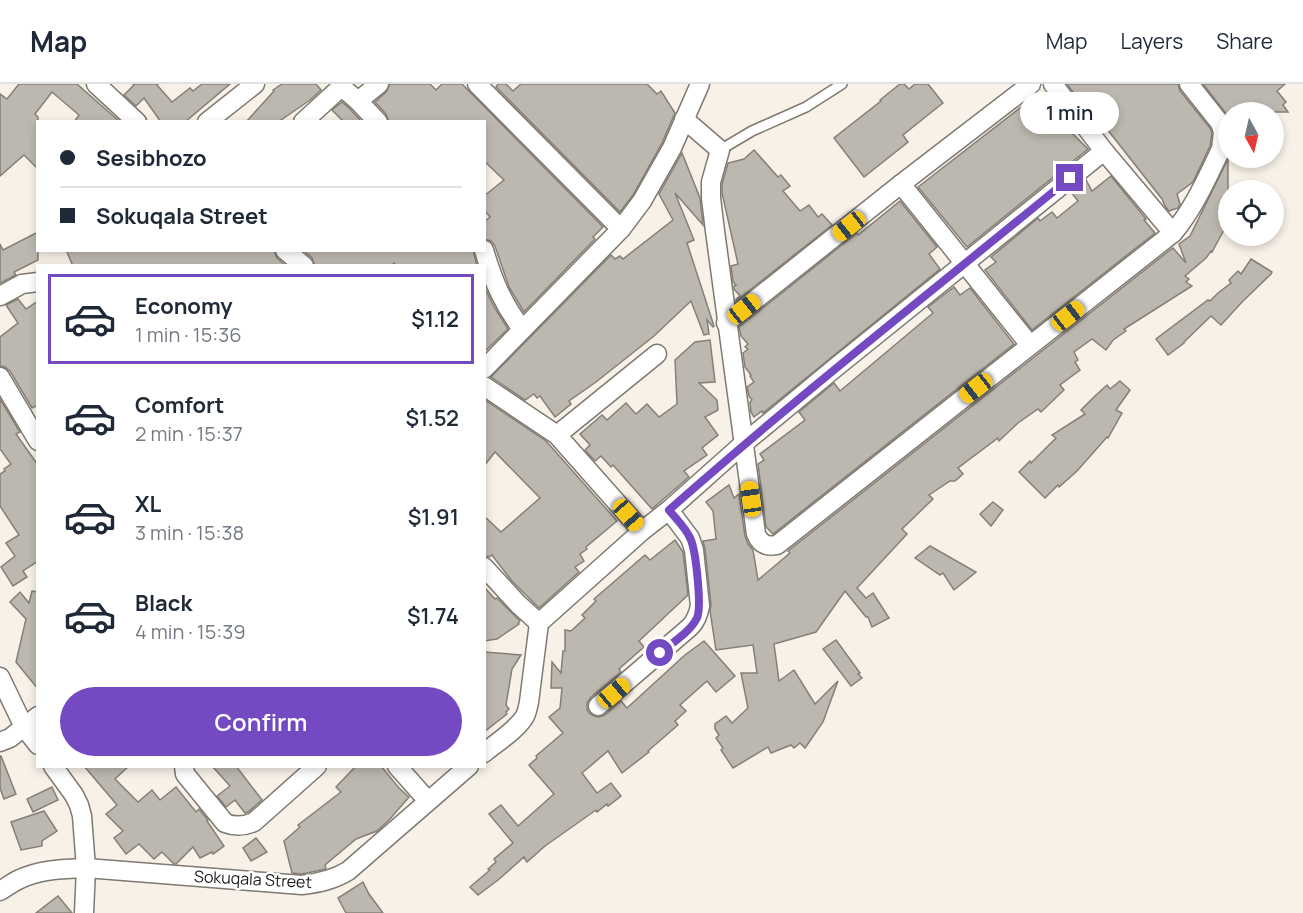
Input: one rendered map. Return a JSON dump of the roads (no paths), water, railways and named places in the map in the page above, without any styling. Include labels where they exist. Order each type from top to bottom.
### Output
[{"type":"street","points":[[210,120],[255,84]]},
{"type":"street","points":[[358,101],[379,84]]},
{"type":"street","points":[[477,84],[621,229]]},
{"type":"street","points":[[486,367],[621,229],[642,201],[672,148],[700,84]]},
{"type":"street","points":[[726,323],[901,184],[1032,84]]},
{"type":"street","points":[[1053,84],[1104,151],[1173,233]]},
{"type":"street","points":[[684,119],[720,150],[711,182],[711,198],[726,323],[756,534],[758,540],[770,546],[777,545],[1173,233],[1192,207],[1223,141],[1220,123],[1189,84]]},
{"type":"street","points":[[98,85],[135,120]]},
{"type":"street","points":[[305,120],[339,89],[344,89],[376,120]]},
{"type":"street","points":[[486,751],[524,719],[530,702],[539,623],[743,444],[1104,151]]},
{"type":"street","points":[[901,184],[1030,345]]},
{"type":"street","points":[[287,252],[301,264]]},
{"type":"street","points":[[484,252],[499,295],[522,329]]},
{"type":"street","points":[[0,296],[22,284],[36,282]]},
{"type":"street","points":[[557,435],[657,354]]},
{"type":"street","points":[[0,377],[36,438]]},
{"type":"street","points":[[486,387],[557,435],[642,531]]},
{"type":"street","points":[[598,706],[690,627],[698,614],[700,606],[694,550],[690,538],[669,510]]},
{"type":"street","points":[[486,569],[539,623]]},
{"type":"street","points":[[0,678],[31,722],[36,738]]},
{"type":"street","points":[[0,742],[10,738],[31,722]]},
{"type":"street","points":[[54,768],[74,795],[82,816],[86,868],[84,913]]},
{"type":"street","points":[[184,768],[185,774],[225,823],[239,826],[254,822],[315,768]]},
{"type":"street","points":[[399,768],[428,801]]},
{"type":"street","name":"Sokuqala Street","points":[[0,891],[35,873],[86,868],[302,885],[321,883],[348,871],[467,768]]},
{"type":"lane","points":[[720,150],[752,131],[806,107],[842,84]]}]
